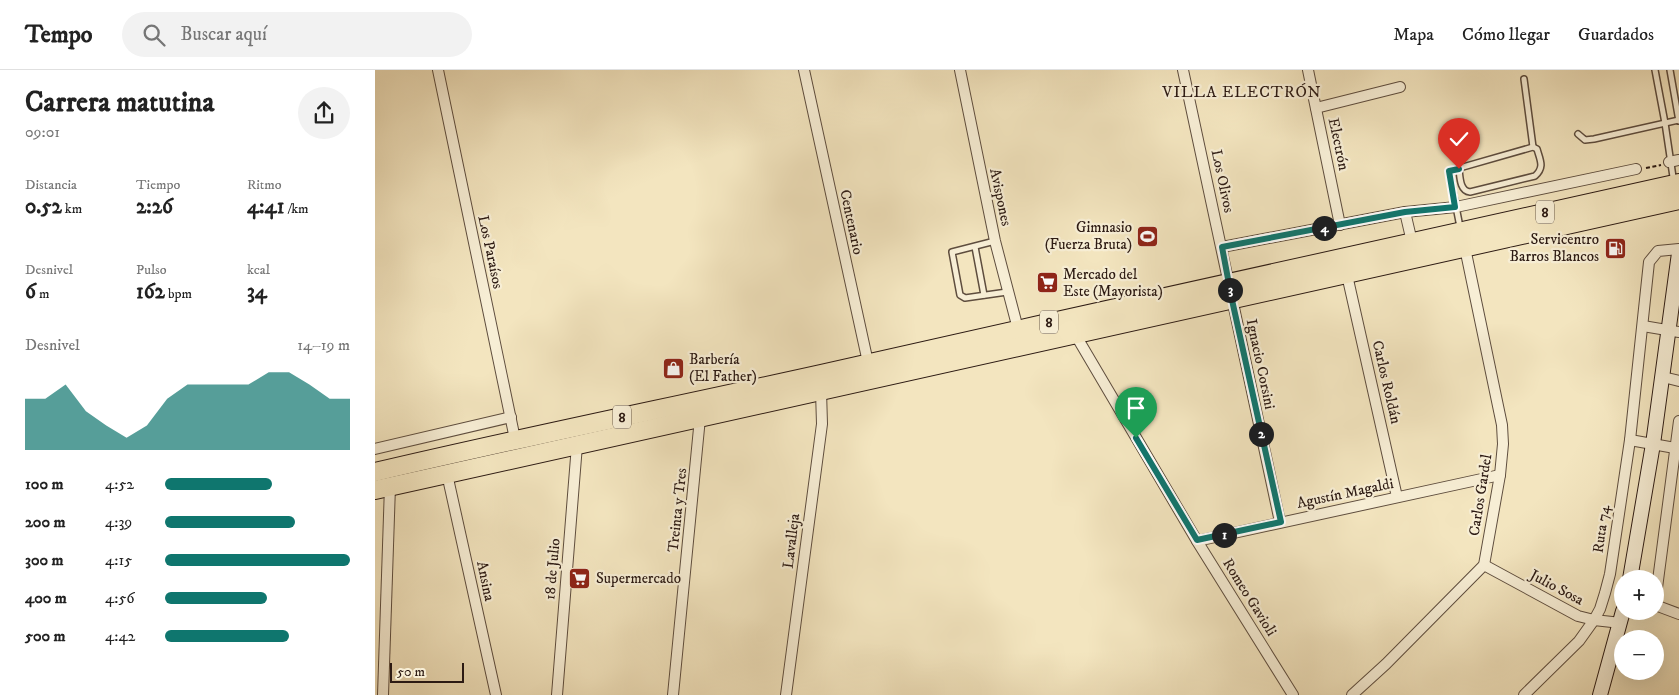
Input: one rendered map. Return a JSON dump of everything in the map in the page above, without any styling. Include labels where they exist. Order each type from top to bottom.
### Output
[{"type":"highway","name":"8","points":[[375,472],[515,439],[1075,334],[1412,242],[1679,182]]},
{"type":"highway","name":"8","points":[[382,488],[821,391],[870,371],[1019,329],[1230,291],[1347,275],[1679,200]]},
{"type":"street","name":"Los Paraísos","points":[[438,70],[515,439]]},
{"type":"street","name":"Centenario","points":[[804,70],[870,371]]},
{"type":"street","name":"Avispones","points":[[960,70],[995,241],[1007,292],[1019,329]]},
{"type":"street","name":"Los Olivos","points":[[1183,70],[1230,291]]},
{"type":"street","name":"Electrón","points":[[1309,70],[1340,224]]},
{"type":"street","points":[[1316,108],[1400,87]]},
{"type":"street","points":[[1222,247],[1405,212],[1455,207],[1636,169]]},
{"type":"street","points":[[1405,212],[1412,242]]},
{"type":"street","name":"Carlos Gardel","points":[[1465,248],[1502,425],[1503,444],[1500,475],[1484,565]]},
{"type":"street","name":"Ruta 74","points":[[1524,695],[1579,641],[1600,609],[1610,574],[1630,440],[1649,262],[1658,251],[1679,249]]},
{"type":"street","points":[[1632,570],[1663,377],[1674,331],[1679,253]]},
{"type":"street","name":"Carlos Roldán","points":[[1347,275],[1397,497]]},
{"type":"street","name":"Ignacio Corsini","points":[[1230,291],[1281,522]]},
{"type":"street","points":[[1643,326],[1674,331]]},
{"type":"street","name":"Romeo Gavioli","points":[[1075,334],[1197,540],[1293,695]]},
{"type":"street","points":[[1663,377],[1679,381]]},
{"type":"street","name":"Lavalleja","points":[[787,695],[822,424],[821,391]]},
{"type":"street","points":[[375,448],[511,417]]},
{"type":"street","name":"Treinta y Tres","points":[[673,695],[700,418]]},
{"type":"street","points":[[1661,570],[1674,492],[1675,448],[1679,421]]},
{"type":"street","points":[[1630,440],[1675,448]]},
{"type":"street","name":"18 de Julio","points":[[557,695],[577,445]]},
{"type":"street","name":"Ansina","points":[[447,474],[496,695]]},
{"type":"street","name":"Agustín Magaldi","points":[[1197,540],[1500,475]]},
{"type":"street","points":[[382,488],[383,695]]},
{"type":"street","points":[[1352,695],[1386,664],[1484,565]]},
{"type":"street","name":"Julio Sosa","points":[[1484,565],[1578,616],[1594,620],[1614,618]]},
{"type":"street","points":[[1664,608],[1679,614]]},
{"type":"street","points":[[1600,695],[1621,620]]},
{"type":"lane","points":[[1655,70],[1674,161],[1673,177],[1679,182]]},
{"type":"lane","points":[[1578,134],[1585,140],[1593,139],[1679,120],[1670,70]]},
{"type":"lane","points":[[1459,169],[1462,188],[1470,192],[1535,176],[1539,172],[1542,165],[1537,149],[1533,147],[1524,79]]},
{"type":"lane","points":[[1461,230],[1449,171],[1533,147]]},
{"type":"lane","points":[[995,241],[975,247],[953,250],[951,254],[960,295],[965,298],[1007,292]]},
{"type":"lane","points":[[975,247],[984,295]]},
{"type":"path","points":[[1636,169],[1654,167],[1674,161]]},
{"type":"place","name":"Gimnasio (Fuerza Bruta)","points":[[1148,236]]},
{"type":"place","name":"Servicentro Barros Blancos","points":[[1615,248]]},
{"type":"place","name":"Mercado del Este (Mayorista)","points":[[1047,283]]},
{"type":"place","name":"Barbería (El Father)","points":[[673,368]]},
{"type":"place","name":"Supermercado","points":[[580,578]]},
{"type":"district","name":"VILLA ELECTRÓN","points":[[1242,91]]},
{"type":"route","points":[[1136,438],[1197,540],[1281,522],[1222,247],[1405,212],[1422,212],[1455,207],[1449,171],[1459,169]]}]
